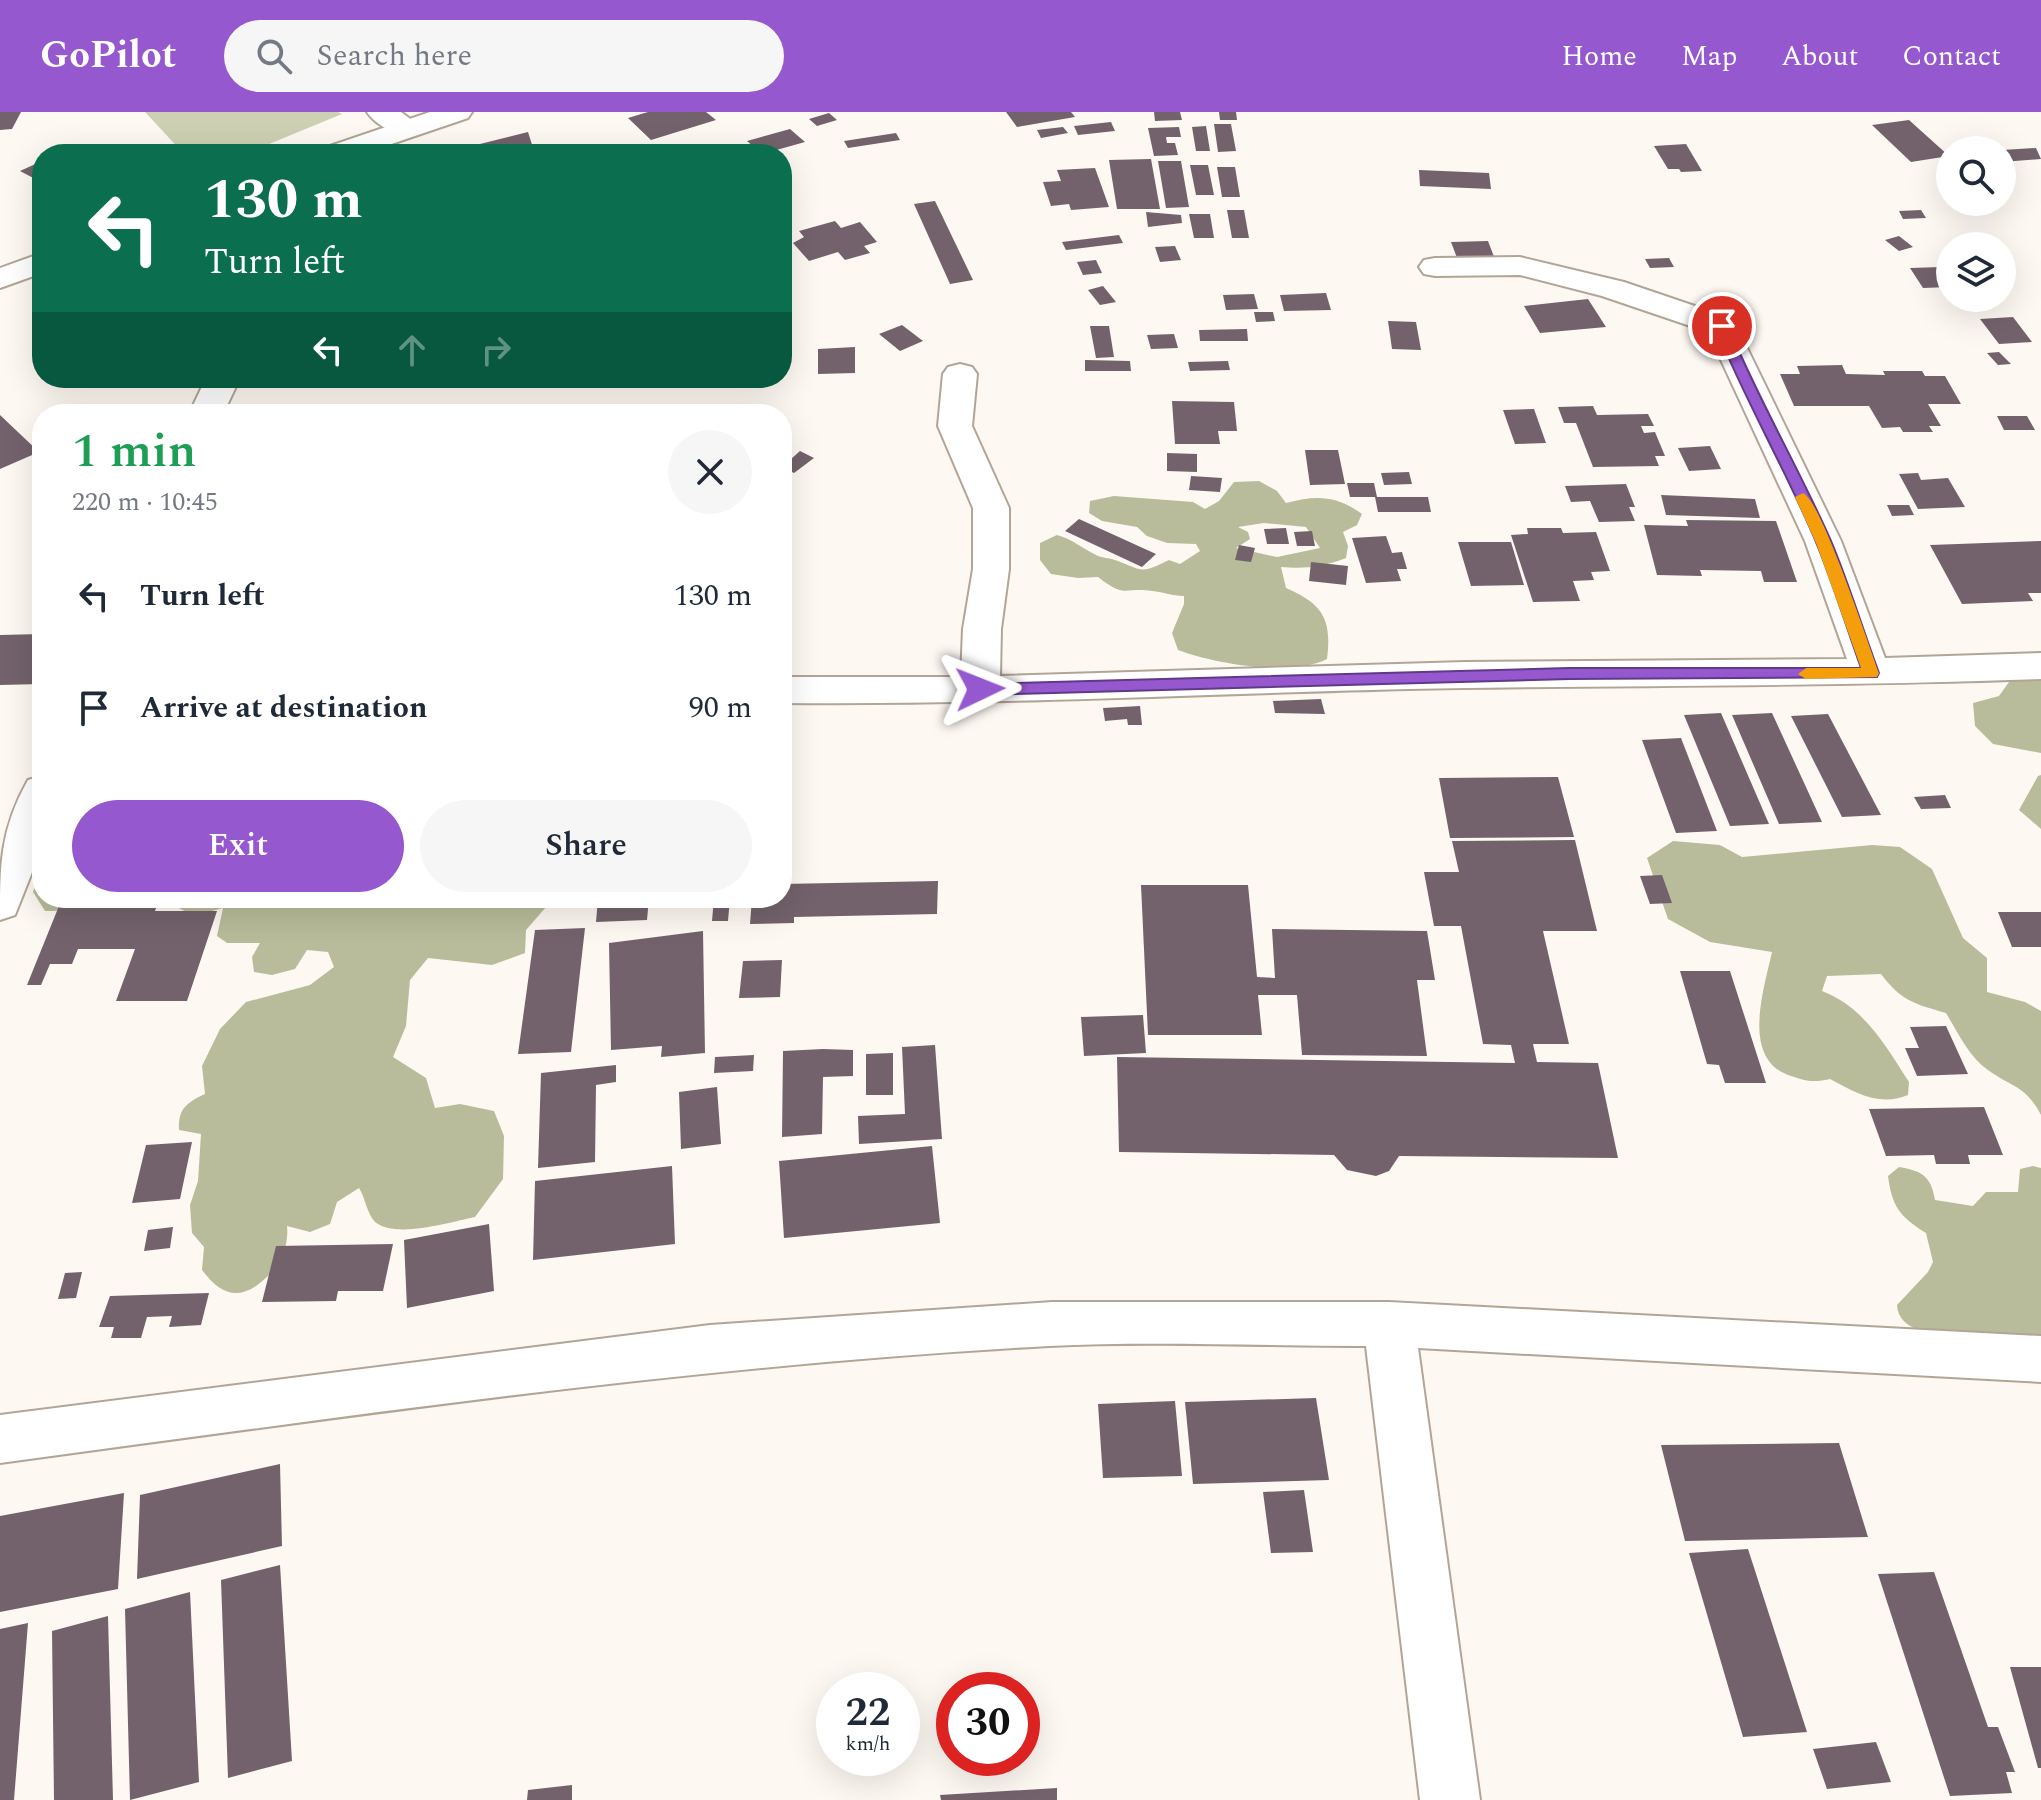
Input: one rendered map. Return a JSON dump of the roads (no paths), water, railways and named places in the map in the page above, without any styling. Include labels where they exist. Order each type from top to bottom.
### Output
[{"type":"street","points":[[381,112],[408,128]]},
{"type":"street","points":[[362,144],[458,112]]},
{"type":"street","points":[[0,279],[32,266]]},
{"type":"street","points":[[1435,267],[1520,266],[1613,289],[1722,326],[1740,372],[1766,418],[1824,543],[1871,673]]},
{"type":"street","points":[[960,374],[955,426],[991,508],[991,569],[982,629],[980,689]]},
{"type":"street","points":[[792,690],[980,689],[1553,674],[1871,673],[2041,666]]},
{"type":"street","points":[[0,904],[32,817]]},
{"type":"street","points":[[0,1439],[457,1378],[710,1348],[1052,1324],[1389,1324],[2041,1359]]},
{"type":"street","points":[[1389,1324],[1450,1800]]}]
